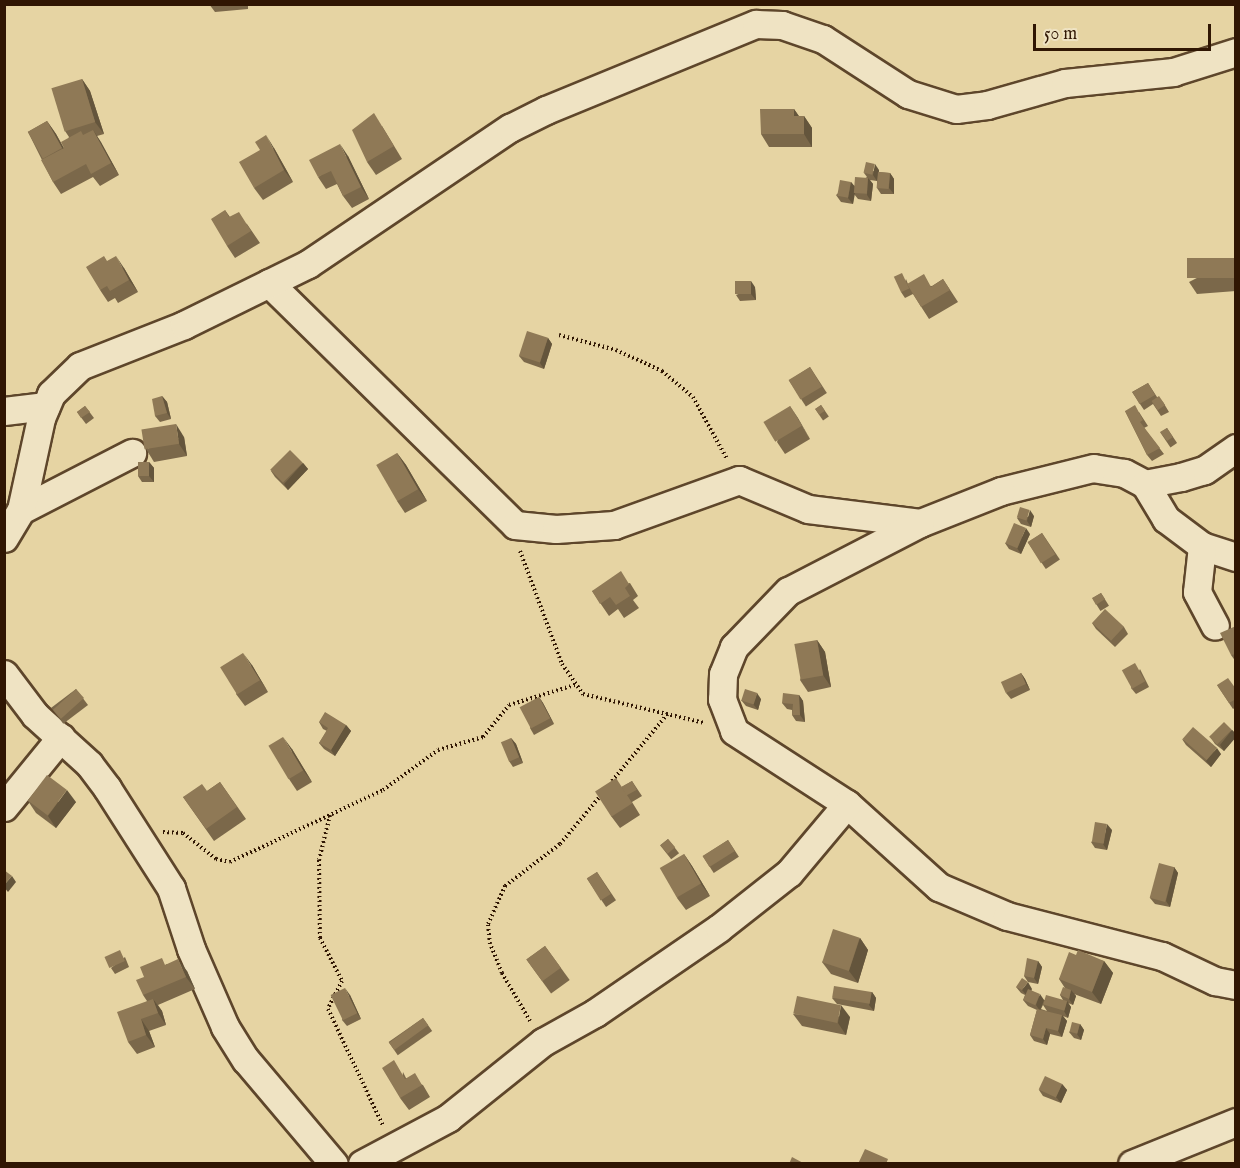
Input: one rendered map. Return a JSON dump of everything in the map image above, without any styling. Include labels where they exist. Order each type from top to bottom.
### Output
[{"type":"street","points":[[4,538],[21,510],[46,405],[66,377],[80,366],[184,325],[334,249],[510,128],[756,24],[782,25],[823,39],[908,94],[956,109],[987,105],[1065,83],[1173,72],[1236,52]]},
{"type":"street","points":[[269,283],[515,525],[531,529],[614,525],[739,480],[808,509],[920,523]]},
{"type":"street","points":[[4,411],[46,405]]},
{"type":"street","points":[[1145,484],[1204,470],[1236,448]]},
{"type":"street","points":[[21,510],[132,453]]},
{"type":"street","points":[[1236,557],[1202,546],[1166,519],[1145,484],[1124,473],[1093,468],[1001,491],[920,523],[788,591],[754,622],[734,647],[723,674],[722,699],[734,731],[847,804],[939,886],[968,901],[1007,916],[1162,956],[1215,981],[1236,985]]},
{"type":"street","points":[[1202,546],[1197,592],[1215,626]]},
{"type":"street","points":[[4,674],[35,715],[88,764],[138,834],[171,888],[191,949],[225,1027],[246,1060],[334,1164]]},
{"type":"street","points":[[4,807],[60,737]]},
{"type":"street","points":[[362,1164],[448,1118],[543,1042],[664,968],[763,895],[804,858],[847,804]]},
{"type":"street","points":[[1132,1164],[1236,1122]]},
{"type":"path","points":[[560,335],[616,350],[662,371],[693,397],[707,417],[739,480]]},
{"type":"path","points":[[515,542],[562,664],[583,694],[607,703],[669,712],[734,731]]},
{"type":"path","points":[[138,834],[183,833],[216,859],[230,862],[383,790],[438,750],[483,737],[509,705],[575,685]]},
{"type":"path","points":[[543,1042],[490,944],[488,924],[493,908],[505,886],[560,844],[578,824],[669,712]]},
{"type":"path","points":[[330,814],[319,860],[320,938],[342,981],[328,1009],[393,1149]]},
{"type":"building","points":[[82,79],[95,122],[65,131],[51,88]]},
{"type":"building","points":[[760,109],[794,109],[794,116],[804,116],[804,134],[761,134]]},
{"type":"building","points":[[374,113],[394,146],[367,162],[352,130]]},
{"type":"building","points":[[47,121],[62,148],[43,159],[28,132]]},
{"type":"building","points":[[93,130],[111,163],[91,174],[86,164],[53,182],[41,160],[64,148],[61,142],[81,131],[83,135]]},
{"type":"building","points":[[266,135],[284,170],[254,188],[239,162],[260,150],[255,142]]},
{"type":"building","points":[[340,144],[361,187],[343,196],[331,171],[318,177],[309,160]]},
{"type":"building","points":[[866,162],[875,164],[872,175],[864,173]]},
{"type":"building","points":[[878,172],[890,173],[889,189],[877,188]]},
{"type":"building","points":[[855,177],[868,178],[867,194],[854,193]]},
{"type":"building","points":[[840,180],[851,182],[848,198],[837,196]]},
{"type":"building","points":[[225,210],[229,217],[239,212],[251,231],[227,246],[211,219]]},
{"type":"building","points":[[104,256],[107,261],[116,256],[129,280],[110,291],[107,286],[100,290],[86,267]]},
{"type":"building","points":[[1187,258],[1236,258],[1236,278],[1187,278]]},
{"type":"building","points":[[902,273],[909,288],[901,292],[894,277]]},
{"type":"building","points":[[924,274],[931,287],[943,279],[950,290],[921,307],[907,284]]},
{"type":"building","points":[[735,281],[751,281],[751,294],[735,294]]},
{"type":"building","points":[[527,331],[548,338],[540,363],[519,356]]},
{"type":"building","points":[[810,367],[822,387],[800,400],[789,380]]},
{"type":"building","points":[[1148,383],[1155,395],[1139,404],[1132,392]]},
{"type":"building","points":[[162,396],[167,413],[155,416],[152,399]]},
{"type":"building","points":[[1159,396],[1165,405],[1158,410],[1152,401]]},
{"type":"building","points":[[821,405],[825,411],[819,415],[815,409]]},
{"type":"building","points":[[1135,405],[1143,420],[1140,422],[1160,448],[1147,455],[1125,411]]},
{"type":"building","points":[[85,406],[90,412],[81,418],[77,412]]},
{"type":"building","points":[[790,406],[802,426],[775,442],[763,422]]},
{"type":"building","points":[[176,424],[179,444],[145,449],[141,429]]},
{"type":"building","points":[[1167,428],[1173,437],[1167,441],[1160,432]]},
{"type":"building","points":[[290,450],[303,463],[283,483],[270,470]]},
{"type":"building","points":[[397,453],[418,489],[397,501],[376,465]]},
{"type":"building","points":[[138,462],[149,462],[149,476],[138,476]]},
{"type":"building","points":[[1020,507],[1030,510],[1026,520],[1017,518]]},
{"type":"building","points":[[1014,523],[1026,528],[1017,548],[1005,543]]},
{"type":"building","points":[[1042,533],[1055,554],[1041,563],[1028,542]]},
{"type":"building","points":[[621,571],[629,584],[625,588],[630,596],[616,605],[610,597],[600,604],[592,591]]},
{"type":"building","points":[[1101,593],[1105,599],[1096,605],[1092,598]]},
{"type":"building","points":[[1105,609],[1124,627],[1111,641],[1092,623]]},
{"type":"building","points":[[1236,626],[1236,654],[1231,655],[1220,633]]},
{"type":"building","points":[[817,640],[823,675],[801,679],[794,644]]},
{"type":"building","points":[[243,653],[260,680],[237,694],[220,667]]},
{"type":"building","points":[[1135,663],[1145,681],[1132,689],[1122,670]]},
{"type":"building","points":[[1021,673],[1026,684],[1006,693],[1001,682]]},
{"type":"building","points":[[1228,678],[1236,689],[1236,699],[1229,703],[1217,685]]},
{"type":"building","points":[[76,689],[84,698],[61,719],[53,710]]},
{"type":"building","points":[[745,689],[757,693],[754,704],[741,700]]},
{"type":"building","points":[[783,693],[799,695],[800,715],[792,715],[793,704],[782,703]]},
{"type":"building","points":[[539,697],[550,718],[531,729],[520,707]]},
{"type":"building","points":[[325,712],[346,725],[331,750],[319,743],[328,728],[319,722]]},
{"type":"building","points":[[1224,722],[1232,730],[1217,745],[1209,737]]},
{"type":"building","points":[[1193,727],[1217,748],[1207,760],[1183,739]]},
{"type":"building","points":[[283,737],[303,770],[289,779],[268,746]]},
{"type":"building","points":[[511,738],[519,757],[509,762],[501,742]]},
{"type":"building","points":[[47,775],[67,790],[48,816],[28,801]]},
{"type":"building","points":[[616,778],[632,803],[611,817],[595,792]]},
{"type":"building","points":[[632,781],[637,790],[626,796],[622,787]]},
{"type":"building","points":[[220,782],[237,807],[206,829],[183,797],[202,784],[207,791]]},
{"type":"building","points":[[1095,822],[1107,824],[1104,844],[1092,842]]},
{"type":"building","points":[[668,839],[675,847],[668,854],[660,846]]},
{"type":"building","points":[[728,840],[735,851],[709,867],[703,856]]},
{"type":"building","points":[[684,854],[701,883],[677,897],[660,868]]},
{"type":"building","points":[[1159,863],[1174,867],[1165,902],[1150,898]]},
{"type":"building","points":[[4,870],[12,876],[4,885]]},
{"type":"building","points":[[597,872],[611,894],[601,900],[587,878]]},
{"type":"building","points":[[833,929],[860,938],[849,971],[822,962]]},
{"type":"building","points":[[545,946],[561,968],[542,981],[526,960]]},
{"type":"building","points":[[120,950],[125,961],[109,968],[104,957]]},
{"type":"building","points":[[1078,950],[1104,961],[1092,992],[1059,979],[1069,952],[1076,955]]},
{"type":"building","points":[[162,958],[165,965],[178,959],[186,977],[143,995],[136,980],[144,977],[140,967]]},
{"type":"building","points":[[1027,958],[1038,961],[1034,978],[1024,976]]},
{"type":"building","points":[[1022,978],[1028,982],[1022,990],[1016,987]]},
{"type":"building","points":[[834,986],[872,992],[870,1004],[832,998]]},
{"type":"building","points":[[1063,987],[1071,990],[1069,999],[1060,995]]},
{"type":"building","points":[[345,988],[357,1013],[343,1020],[331,995]]},
{"type":"building","points":[[1028,989],[1040,994],[1035,1005],[1023,1000]]},
{"type":"building","points":[[1046,995],[1067,1001],[1064,1011],[1043,1005]]},
{"type":"building","points":[[797,996],[841,1005],[837,1023],[793,1014]]},
{"type":"building","points":[[153,999],[158,1013],[141,1019],[146,1035],[128,1042],[117,1012]]},
{"type":"building","points":[[1037,1009],[1062,1015],[1058,1031],[1046,1028],[1043,1039],[1030,1035]]},
{"type":"building","points":[[423,1018],[428,1025],[394,1050],[389,1043]]},
{"type":"building","points":[[1072,1022],[1080,1024],[1077,1034],[1070,1032]]},
{"type":"building","points":[[394,1060],[405,1079],[415,1073],[422,1085],[400,1098],[382,1068]]},
{"type":"building","points":[[1045,1076],[1062,1084],[1056,1098],[1039,1090]]},
{"type":"building","points":[[865,1149],[888,1159],[886,1164],[858,1164]]},
{"type":"building","points":[[792,1157],[805,1164],[789,1164]]}]
